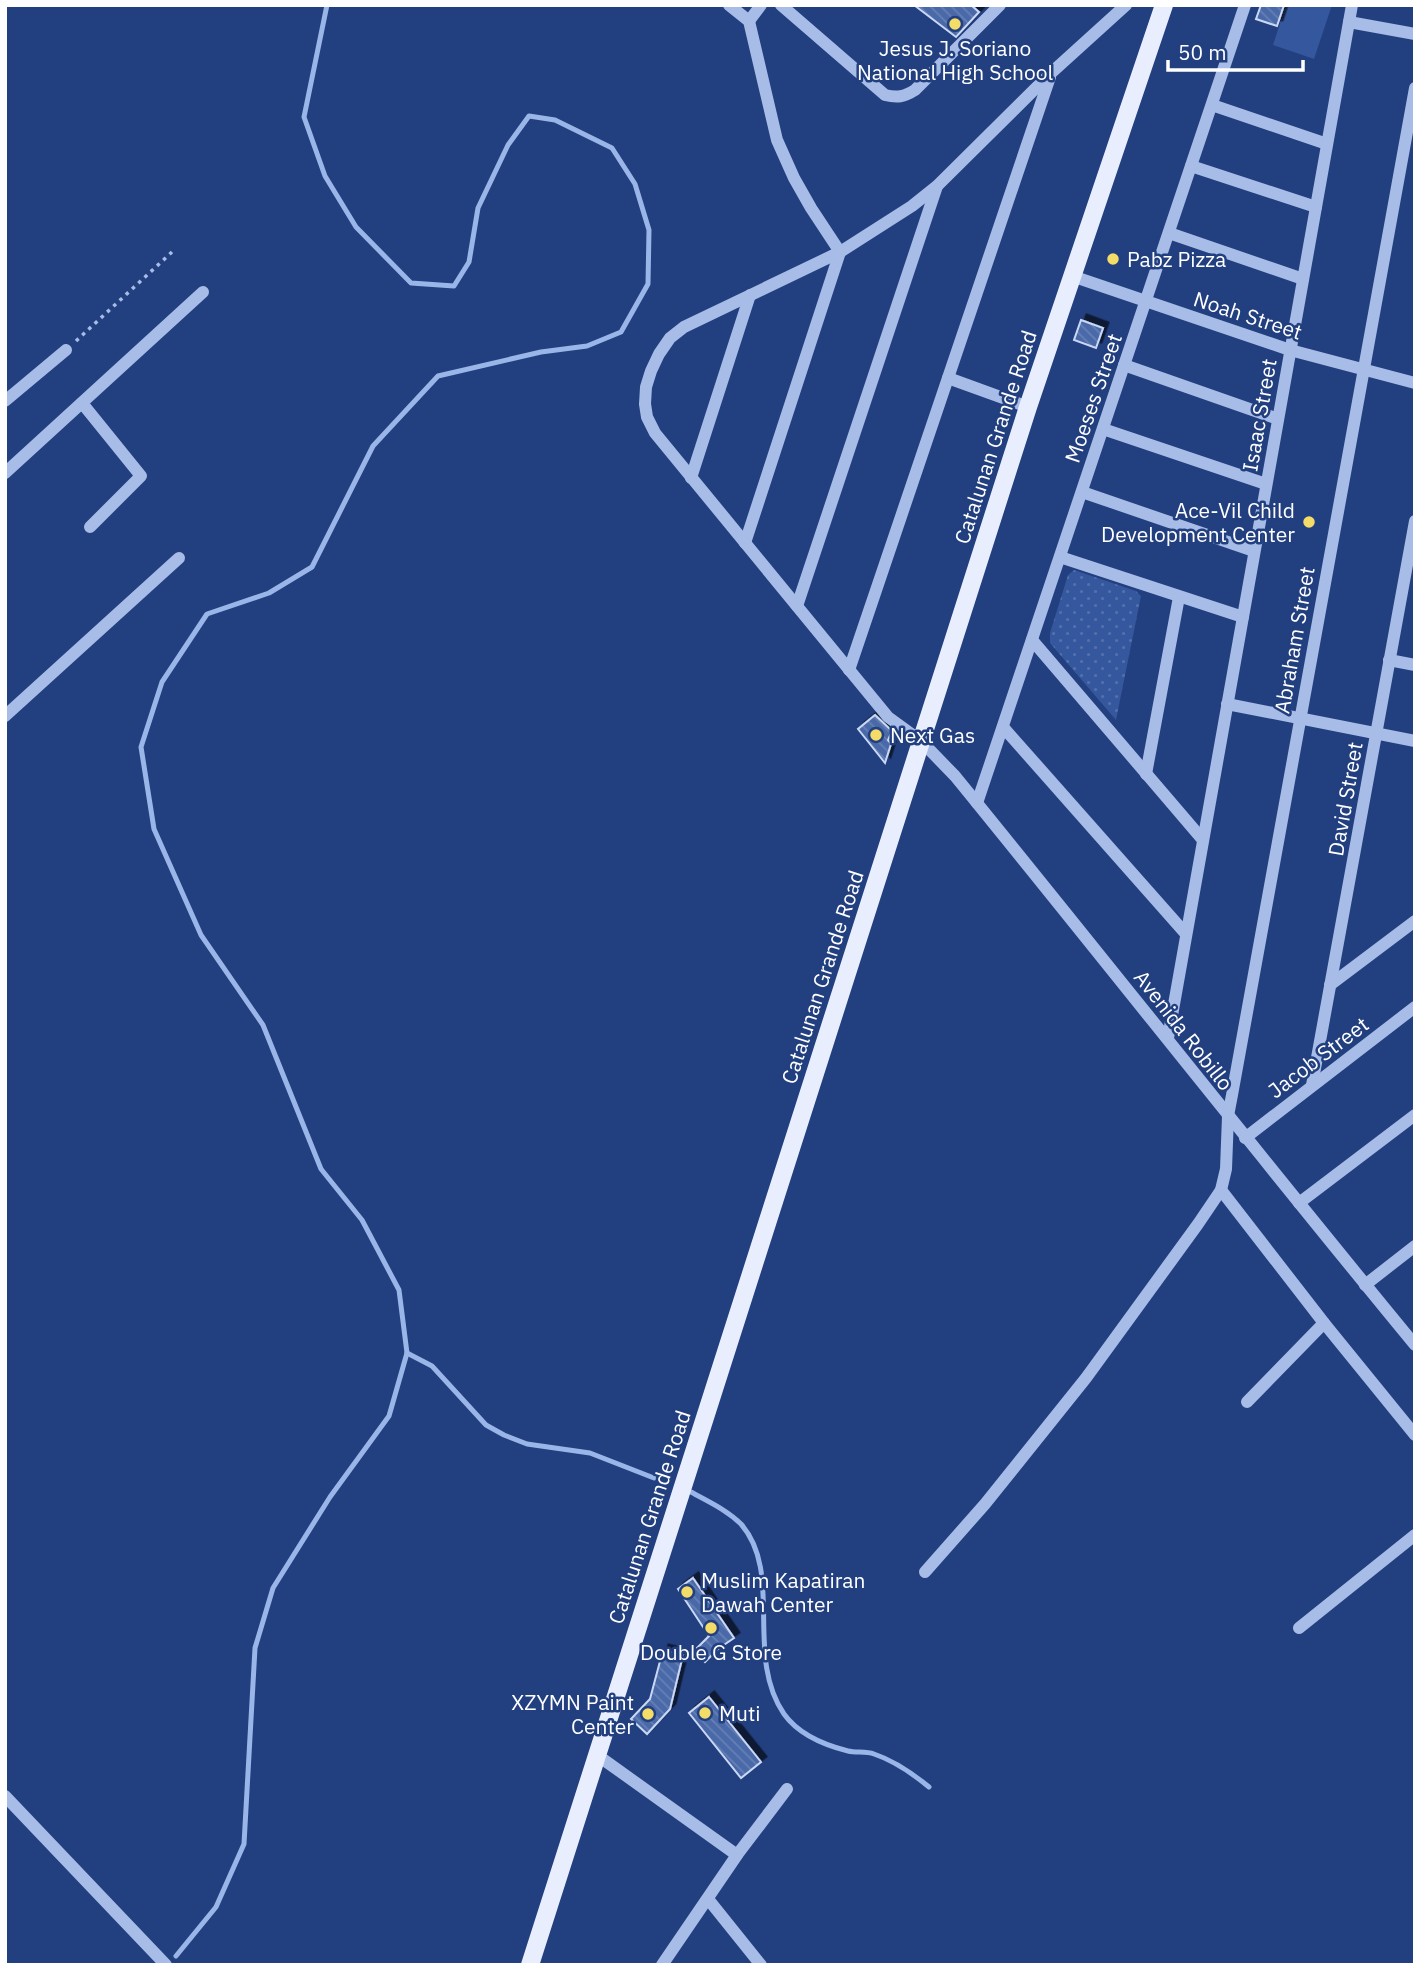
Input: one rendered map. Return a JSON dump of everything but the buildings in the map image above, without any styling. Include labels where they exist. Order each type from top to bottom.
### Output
[{"type":"main road","name":"Catalunan Grande Road","points":[[530,1965],[1028,407],[1164,5]]},
{"type":"street","points":[[729,5],[749,21],[777,140],[799,188],[840,252],[745,543]]},
{"type":"street","points":[[749,21],[761,5]]},
{"type":"street","points":[[781,5],[885,95],[895,97],[905,96],[915,90],[1000,5]]},
{"type":"street","name":"Avenida Robillo","points":[[1126,5],[1051,73],[937,186],[890,221],[840,252],[684,327],[670,338],[659,354],[646,387],[647,417],[655,433],[691,478],[888,716],[938,757],[977,803],[1245,1138],[1415,1345]]},
{"type":"street","name":"Moeses Street","points":[[977,803],[1245,5]]},
{"type":"street","name":"Isaac Street","points":[[1167,1038],[1352,5]]},
{"type":"street","points":[[1349,22],[1415,34]]},
{"type":"street","points":[[849,670],[1051,73]]},
{"type":"street","name":"Abraham Street","points":[[1221,1190],[1226,1169],[1228,1116],[1298,719],[1415,88]]},
{"type":"street","points":[[1212,105],[1327,144]]},
{"type":"street","points":[[1191,166],[1316,207]]},
{"type":"street","points":[[797,606],[937,186]]},
{"type":"street","points":[[1169,233],[1303,279]]},
{"type":"street","name":"Noah Street","points":[[1072,276],[1290,350],[1415,383]]},
{"type":"street","points":[[5,473],[202,292]]},
{"type":"street","points":[[691,478],[750,295]]},
{"type":"street","points":[[5,401],[66,349]]},
{"type":"street","points":[[1124,365],[1278,419]]},
{"type":"street","points":[[948,378],[1028,407]]},
{"type":"street","points":[[82,403],[141,476],[90,527]]},
{"type":"street","points":[[1103,429],[1266,484]]},
{"type":"street","points":[[1082,492],[1254,551]]},
{"type":"street","name":"David Street","points":[[1312,1084],[1389,660],[1408,591],[1415,522]]},
{"type":"street","points":[[1060,556],[1243,617]]},
{"type":"street","points":[[5,716],[178,558]]},
{"type":"street","points":[[1146,774],[1179,597]]},
{"type":"street","points":[[1032,640],[1203,840]]},
{"type":"street","points":[[1389,660],[1415,665]]},
{"type":"street","points":[[1227,704],[1415,741]]},
{"type":"street","points":[[1003,727],[1186,934]]},
{"type":"street","points":[[1330,985],[1415,921]]},
{"type":"street","name":"Jacob Street","points":[[1245,1138],[1415,1007]]},
{"type":"street","points":[[1299,1203],[1415,1115]]},
{"type":"street","points":[[925,1572],[985,1504],[1086,1378],[1221,1190],[1415,1435]]},
{"type":"street","points":[[1365,1285],[1415,1246]]},
{"type":"street","points":[[1247,1402],[1324,1323]]},
{"type":"street","points":[[1298,1628],[1415,1535]]},
{"type":"street","points":[[597,1755],[737,1855]]},
{"type":"street","points":[[662,1965],[737,1855],[787,1789]]},
{"type":"street","points":[[5,1796],[166,1965]]},
{"type":"street","points":[[708,1899],[761,1965]]},
{"type":"path","points":[[66,349],[172,252]]},
{"type":"shaded area","points":[[1286,5],[1332,5],[1314,59],[1273,45]]},
{"type":"shaded area","points":[[1074,570],[1136,591],[1141,596],[1116,720],[1050,643],[1050,633],[1068,575]]},
{"type":"waterway","points":[[176,1956],[216,1907],[244,1844],[255,1648],[273,1588],[330,1497],[389,1416],[407,1353],[399,1290],[362,1220],[321,1169],[263,1025],[201,935],[154,829],[141,747],[162,682],[207,614],[269,593],[312,567],[373,446],[438,376],[541,352],[587,346],[621,332],[648,284],[649,230],[635,184],[612,148],[555,120],[529,116],[508,145],[478,208],[469,262],[454,286],[411,283],[356,227],[325,176],[304,117],[327,5]]},
{"type":"waterway","points":[[407,1353],[432,1366],[486,1425],[504,1435],[527,1444],[590,1453],[654,1478]]},
{"type":"waterway","points":[[691,1492],[736,1519],[754,1544],[763,1590],[766,1667],[772,1691],[784,1714],[797,1728],[813,1738],[848,1751],[882,1757],[929,1787]]},
{"type":"place","name":"Jesus J. Soriano National High School","points":[[955,24]]},
{"type":"place","name":"Pabz Pizza","points":[[1113,259]]},
{"type":"place","name":"Ace-Vil Child Development Center","points":[[1309,522]]},
{"type":"place","name":"Next Gas","points":[[876,735]]},
{"type":"place","name":"Muslim Kapatiran Dawah Center","points":[[687,1592]]},
{"type":"place","name":"Double G Store","points":[[711,1628]]},
{"type":"place","name":"Muti","points":[[705,1713]]},
{"type":"place","name":"XZYMN Paint Center","points":[[648,1714]]}]
